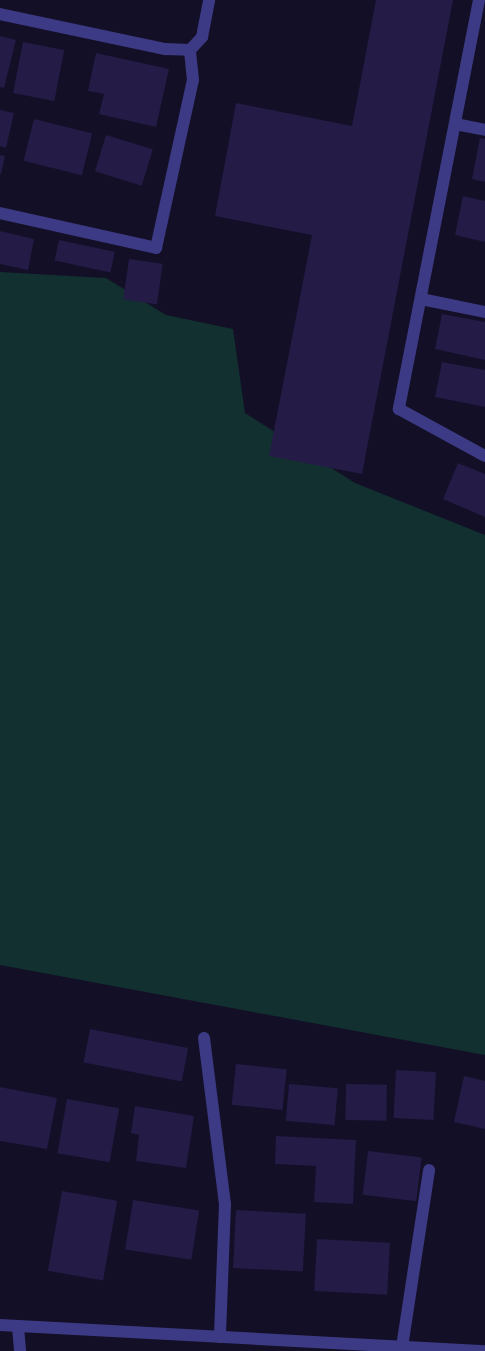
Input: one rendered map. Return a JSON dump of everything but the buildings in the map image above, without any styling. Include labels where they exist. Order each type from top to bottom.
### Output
[{"type":"street","points":[[0,213],[156,248],[193,80],[190,50],[202,37],[209,0]]},
{"type":"street","points":[[479,0],[398,409],[485,456]]},
{"type":"street","points":[[0,14],[165,49],[190,50]]},
{"type":"street","points":[[455,124],[485,130]]},
{"type":"street","points":[[421,299],[485,312]]},
{"type":"street","points":[[204,1038],[225,1204],[220,1337]]},
{"type":"street","points":[[402,1347],[429,1170]]},
{"type":"street","points":[[0,1325],[485,1351]]},
{"type":"street","points":[[18,1327],[20,1351]]},
{"type":"green space","points":[[0,272],[106,278],[166,315],[233,329],[245,413],[355,483],[485,535],[485,1055],[0,965]]}]
